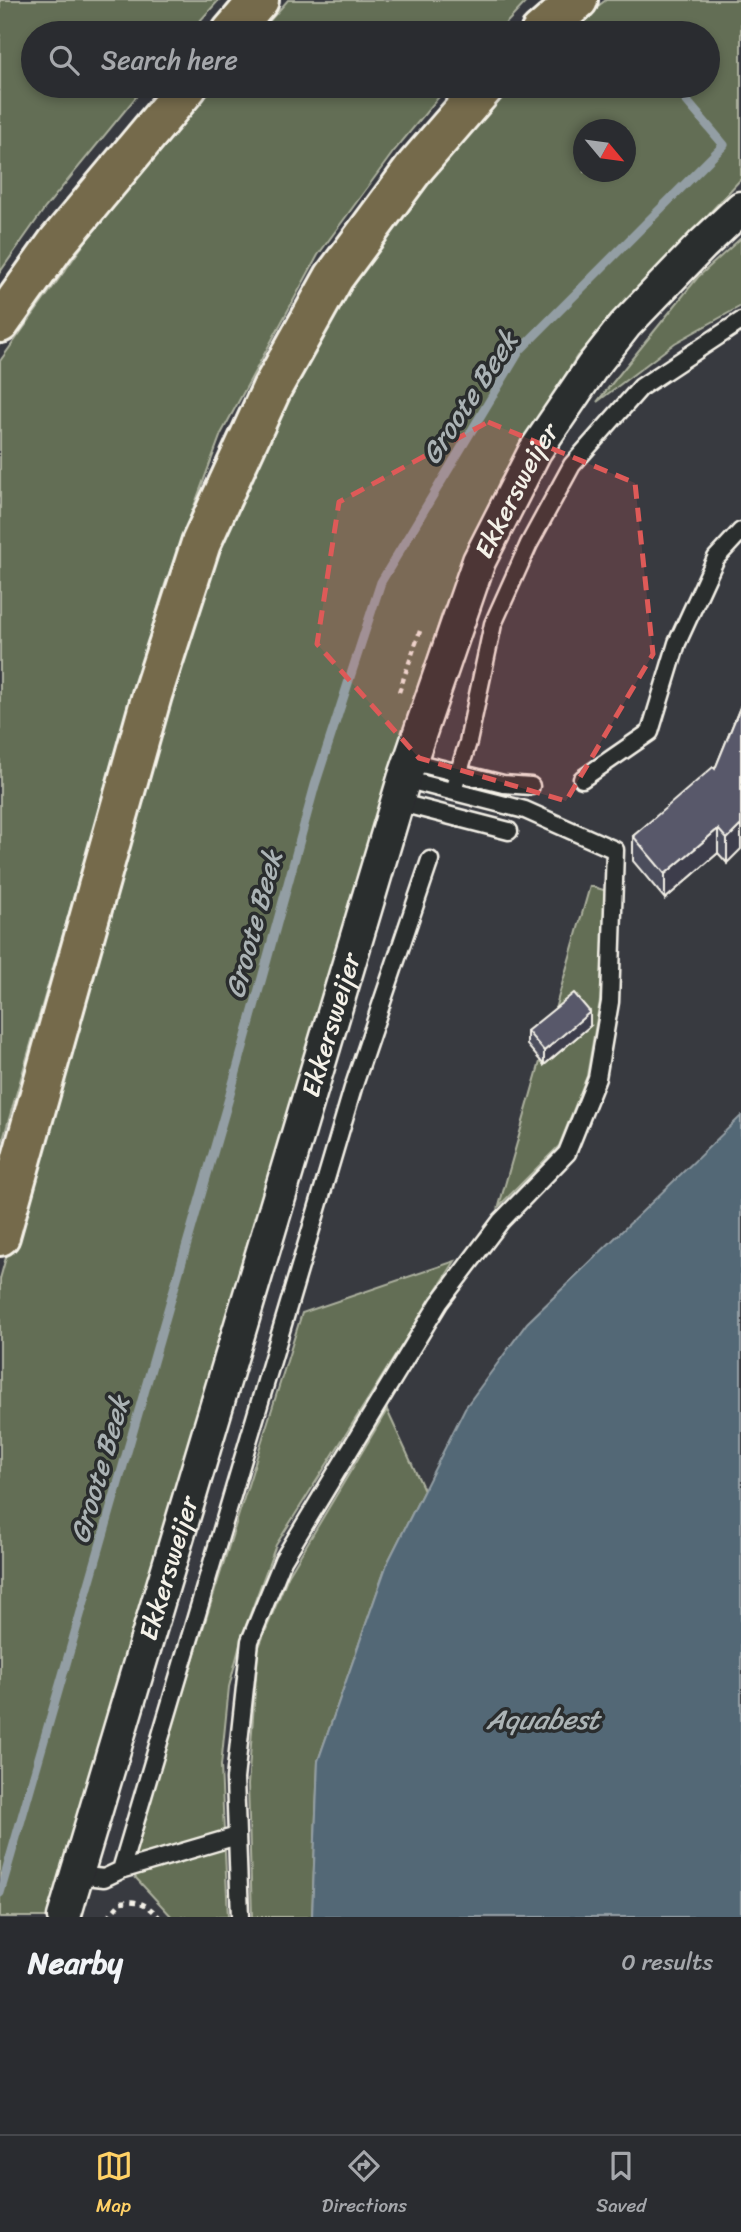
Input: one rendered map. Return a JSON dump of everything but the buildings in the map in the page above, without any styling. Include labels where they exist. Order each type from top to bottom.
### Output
[{"type":"highway","points":[[242,21],[259,0]]},
{"type":"highway","points":[[554,21],[578,0]]},
{"type":"highway","points":[[0,323],[57,243],[178,98]]},
{"type":"highway","points":[[0,1236],[152,695],[201,543],[272,388],[334,277],[416,166],[475,98]]},
{"type":"street","name":"Ekkersweijer","points":[[64,1917],[404,781],[479,561],[535,451],[592,367],[625,325],[741,208]]},
{"type":"lane","points":[[453,790],[468,742],[493,624],[529,544],[572,465],[641,387],[741,321]]},
{"type":"lane","points":[[582,779],[650,732],[677,643],[716,558],[741,531]]},
{"type":"lane","points":[[404,781],[458,773],[503,784],[531,786]]},
{"type":"lane","points":[[240,1917],[235,1779],[250,1641],[283,1560],[439,1303],[500,1221],[567,1153],[597,1078],[610,1003],[614,850],[525,810],[453,790],[404,781]]},
{"type":"lane","points":[[404,781],[509,831]]},
{"type":"lane","points":[[121,1870],[367,1044],[430,860]]},
{"type":"lane","points":[[76,1875],[104,1878],[121,1870],[237,1836]]},
{"type":"path","points":[[108,1917],[121,1902],[131,1901],[142,1902],[159,1917]]},
{"type":"highlighted area","points":[[488,422],[635,483],[653,654],[566,801],[419,758],[317,644],[339,502]]},
{"type":"green space","points":[[0,0],[219,0],[200,21],[21,21],[21,98],[135,98],[45,208],[0,272]]},
{"type":"green space","points":[[288,0],[528,0],[508,21],[270,21]]},
{"type":"green space","points":[[606,0],[741,0],[741,179],[577,356],[499,482],[443,610],[374,825],[49,1917],[0,1917],[0,1279],[120,849],[213,545],[345,283],[492,98],[720,98],[720,21],[578,21]]},
{"type":"green space","points":[[202,98],[438,98],[394,151],[318,255],[221,434],[165,584],[0,1150],[0,361],[91,234]]},
{"type":"green space","points":[[741,238],[741,306],[675,343],[597,402],[698,277]]},
{"type":"green space","points":[[590,886],[607,891],[600,1001],[587,1076],[559,1146],[499,1206]]},
{"type":"green space","points":[[455,1261],[276,1545],[243,1633],[229,1687],[221,1766],[228,1917],[172,1917],[134,1876],[130,1861],[302,1313]]},
{"type":"green space","points":[[387,1410],[424,1490],[387,1564],[318,1761],[312,1917],[252,1917],[248,1785],[258,1649],[288,1576]]},
{"type":"water","name":"Aquabest","points":[[741,1116],[741,1917],[312,1917],[318,1761],[387,1564],[465,1408],[527,1323]]},
{"type":"waterway","name":"Groote Beek","points":[[0,1893],[229,1098],[315,785],[381,582],[520,350],[724,145],[684,98]]}]
